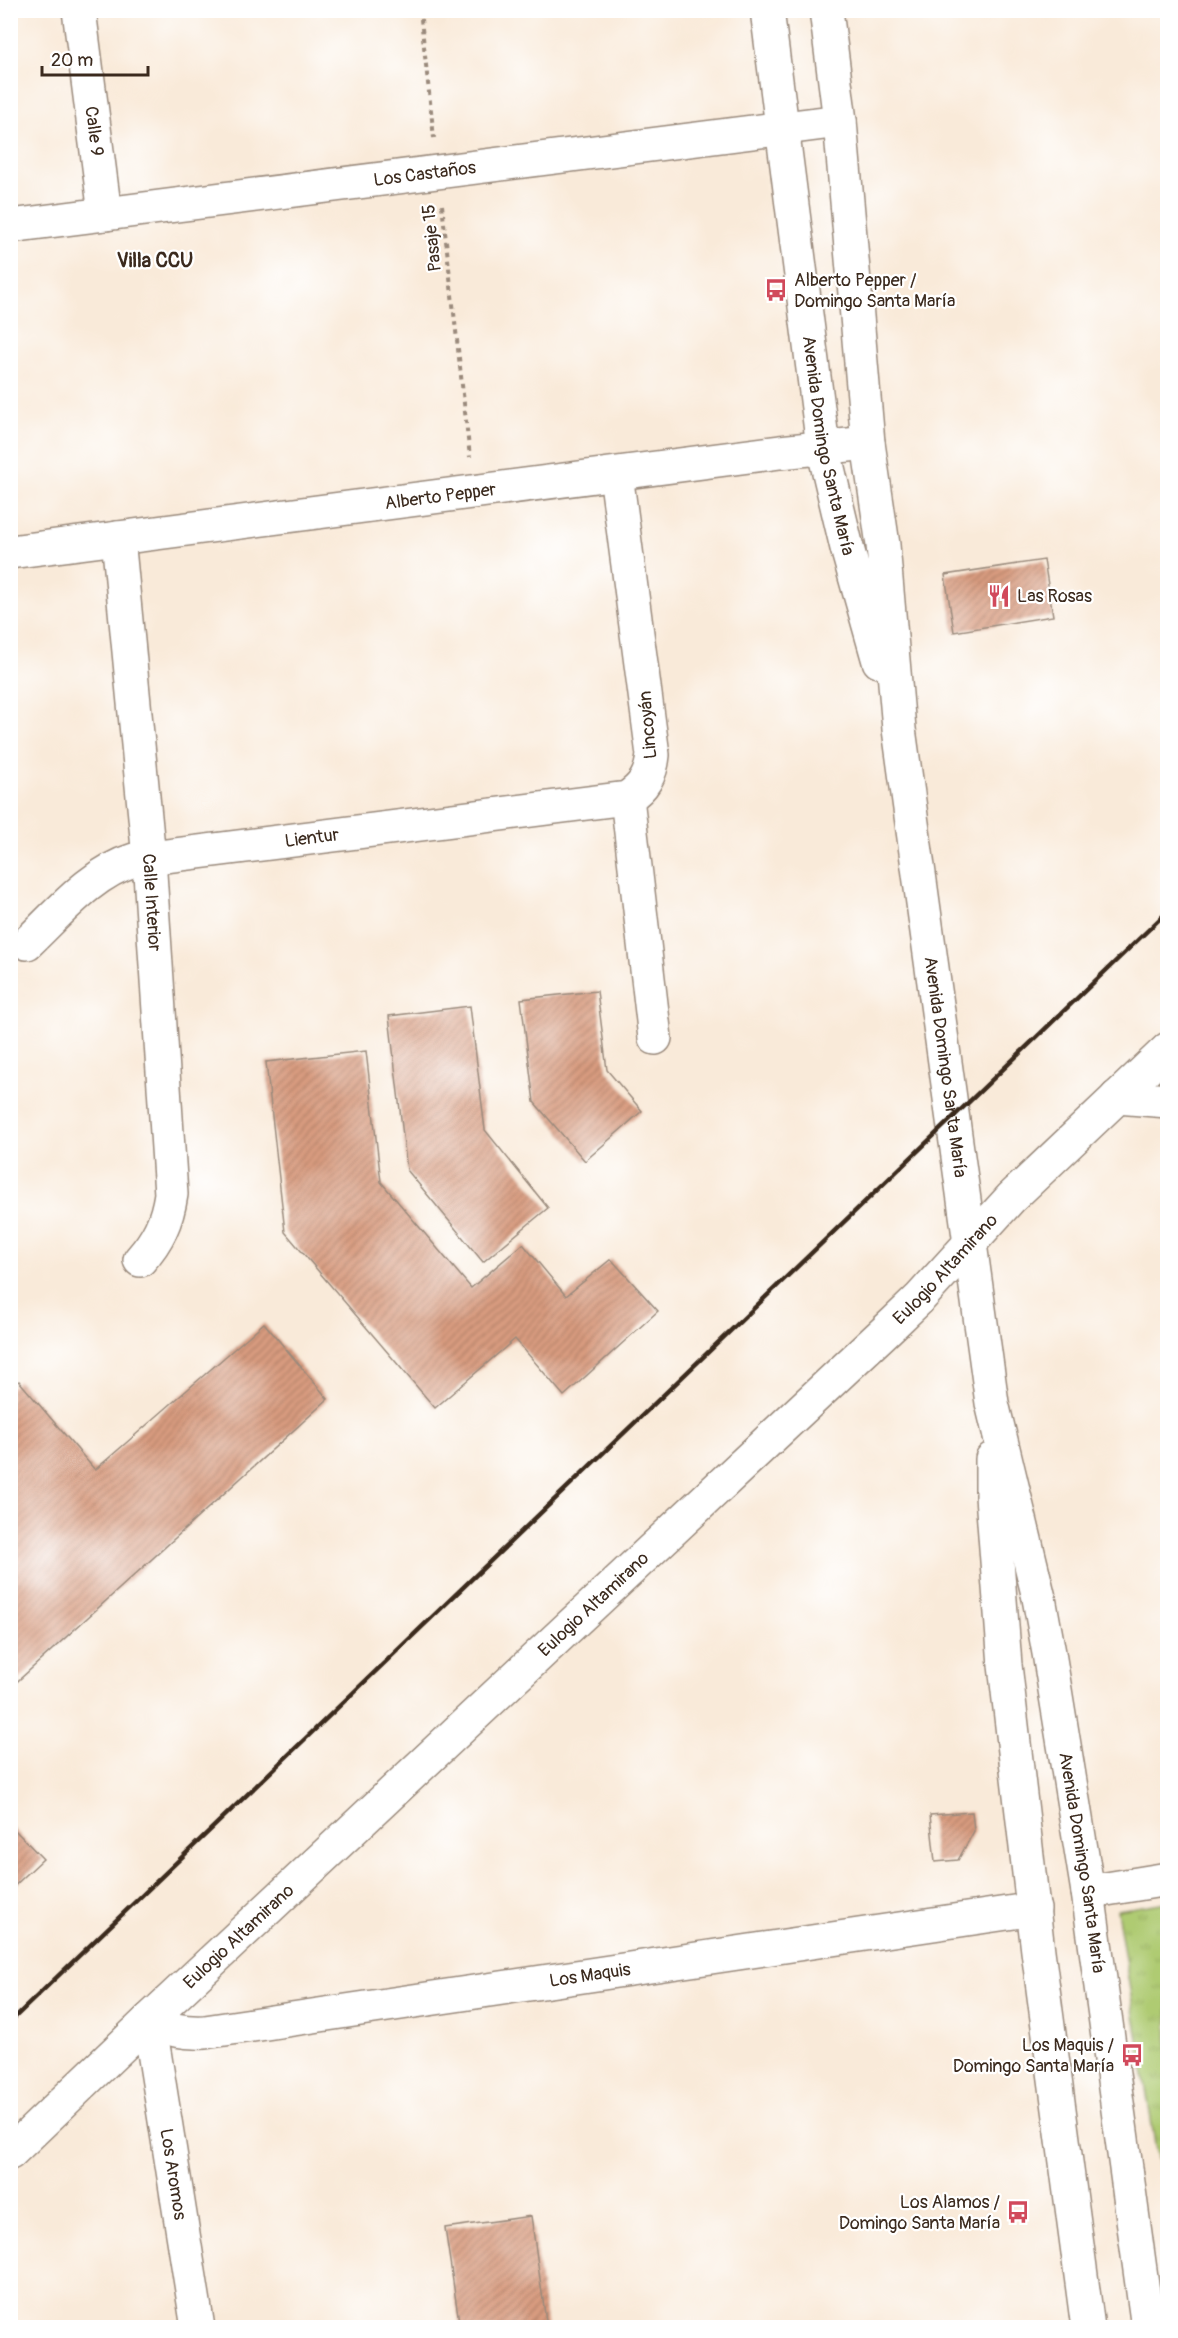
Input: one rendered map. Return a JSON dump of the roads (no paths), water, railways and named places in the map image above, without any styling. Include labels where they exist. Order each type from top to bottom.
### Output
[{"type":"street","name":"Calle 9","points":[[79,10],[105,214]]},
{"type":"street","name":"Avenida Domingo Santa María","points":[[768,10],[823,447],[847,548],[899,729]]},
{"type":"street","name":"Avenida Domingo Santa María","points":[[826,10],[840,121],[868,443],[883,545],[899,729],[992,1403],[1039,1598],[1088,1892],[1151,2328]]},
{"type":"street","name":"Los Castaños","points":[[10,226],[840,121]]},
{"type":"street","name":"Alberto Pepper","points":[[10,552],[868,443]]},
{"type":"street","name":"Lincoyán","points":[[616,474],[653,755],[652,769],[646,782],[627,798]]},
{"type":"street","name":"Calle Interior","points":[[118,538],[149,858],[171,1194],[162,1232],[140,1260]]},
{"type":"street","name":"Lientur","points":[[27,943],[99,876],[119,864],[149,858],[627,798]]},
{"type":"street","points":[[627,798],[655,1038]]},
{"type":"street","name":"Eulogio Altamirano","points":[[10,2153],[149,2020],[895,1322],[1011,1198],[1167,1049]]},
{"type":"street","points":[[1117,1097],[1167,1101]]},
{"type":"street","name":"Avenida Domingo Santa María","points":[[992,1403],[992,1496],[1005,1665],[1088,2328]]},
{"type":"street","points":[[1088,1892],[1167,1879]]},
{"type":"street","name":"Los Maquis","points":[[149,2020],[163,2028],[178,2032],[205,2032],[1034,1909]]},
{"type":"street","name":"Los Aromos","points":[[149,2020],[198,2328]]},
{"type":"street","points":[[1151,2328],[1167,2325]]},
{"type":"railway","points":[[10,2022],[1168,911]]},
{"type":"place","name":"Alberto Pepper / Domingo Santa María","points":[[776,290]]},
{"type":"place","name":"Las Rosas","points":[[999,596]]},
{"type":"place","name":"Los Maquis / Domingo Santa María","points":[[1132,2055]]},
{"type":"place","name":"Los Alamos / Domingo Santa María","points":[[1018,2212]]},
{"type":"district","name":"Villa CCU","points":[[155,260]]}]
